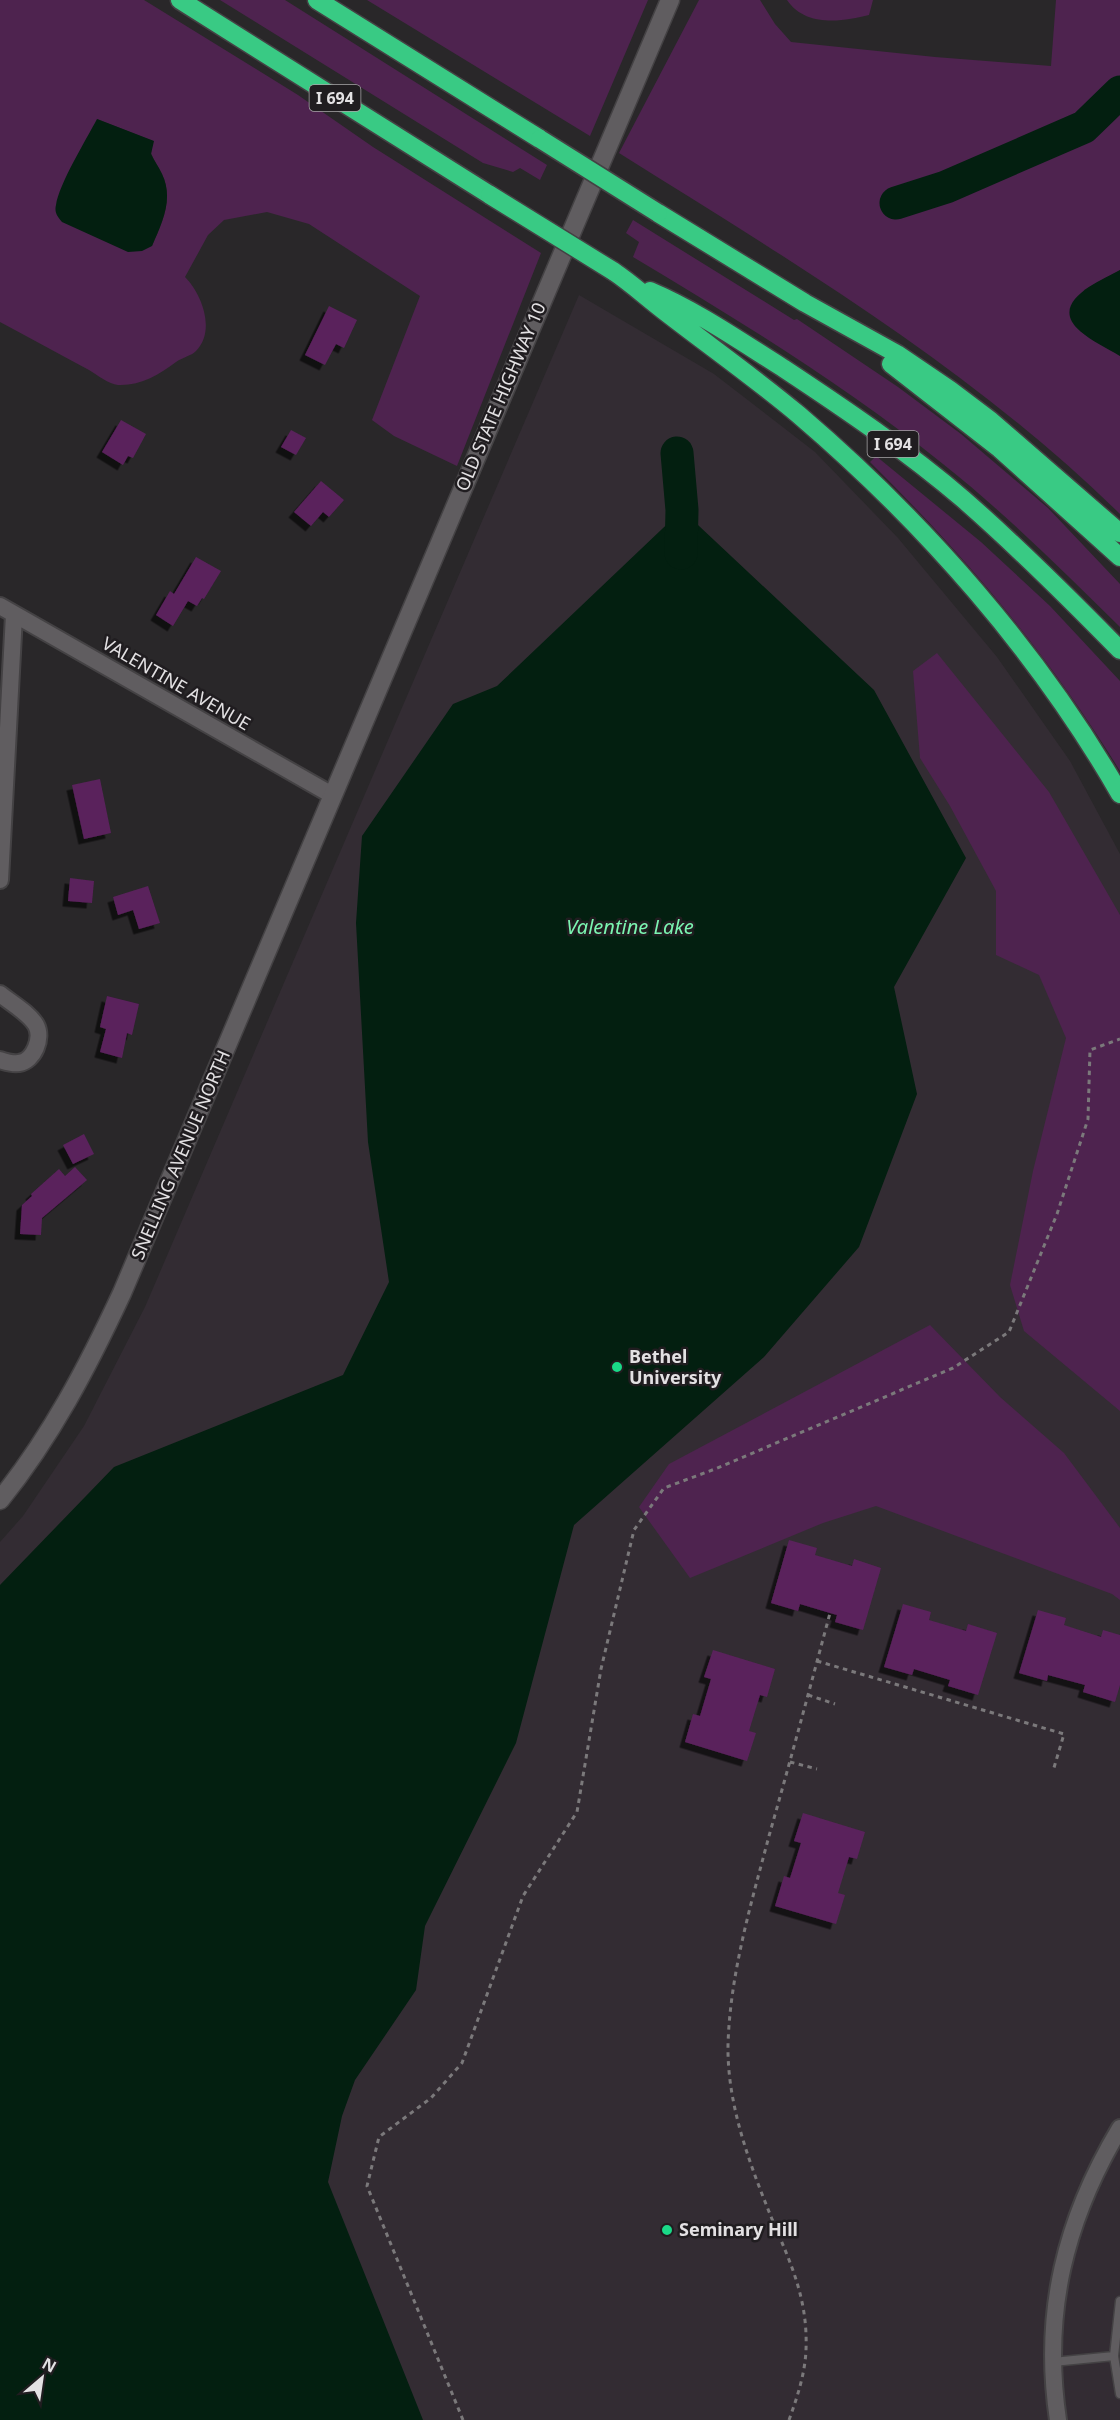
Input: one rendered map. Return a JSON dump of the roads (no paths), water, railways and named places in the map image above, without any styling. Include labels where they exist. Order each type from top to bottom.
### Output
[{"type":"highway","name":"I 694","points":[[180,0],[632,283],[674,301],[746,344],[893,444],[962,498],[1019,550],[1120,650]]},
{"type":"highway","points":[[317,0],[658,213],[825,314],[888,349],[950,390],[991,421],[1114,535],[1120,557]]},
{"type":"highway","points":[[632,283],[663,310],[744,369],[798,414],[900,510],[959,573],[1016,642],[1082,733],[1120,794]]},
{"type":"street","name":"OLD STATE HIGHWAY 10","points":[[332,795],[670,0]]},
{"type":"street","name":"VALENTINE AVENUE","points":[[7,610],[332,795]]},
{"type":"street","points":[[0,880],[7,610]]},
{"type":"street","name":"SNELLING AVENUE NORTH","points":[[0,1500],[32,1456],[82,1375],[118,1301],[332,795]]},
{"type":"street","points":[[0,994],[30,1019],[37,1028],[38,1035],[32,1055],[26,1060],[19,1063],[0,1060]]},
{"type":"street","points":[[1058,2420],[1053,2362],[1056,2301],[1071,2234],[1082,2201],[1120,2128]]},
{"type":"lane","points":[[1120,2301],[1114,2356],[1120,2394]]},
{"type":"lane","points":[[1053,2362],[1114,2356]]},
{"type":"water","points":[[97,119],[154,141],[151,154],[165,183],[167,202],[163,220],[152,246],[142,251],[128,252],[62,222],[56,213],[62,186]]},
{"type":"water","points":[[1120,270],[1120,356],[1080,331],[1071,321],[1070,311],[1073,302],[1080,294]]},
{"type":"water","name":"Valentine Lake","points":[[682,510],[874,690],[966,858],[894,987],[917,1094],[859,1247],[764,1357],[574,1525],[516,1743],[425,1926],[416,1990],[355,2080],[342,2116],[328,2182],[423,2420],[0,2420],[0,1585],[114,1467],[343,1375],[389,1282],[368,1142],[356,923],[362,836],[453,704],[497,686]]},
{"type":"waterway","points":[[896,203],[946,187],[1084,127],[1120,92]]},
{"type":"waterway","points":[[677,453],[682,510],[681,553]]},
{"type":"place","name":"Bethel University","points":[[617,1367]]},
{"type":"place","name":"Seminary Hill","points":[[667,2230]]}]
